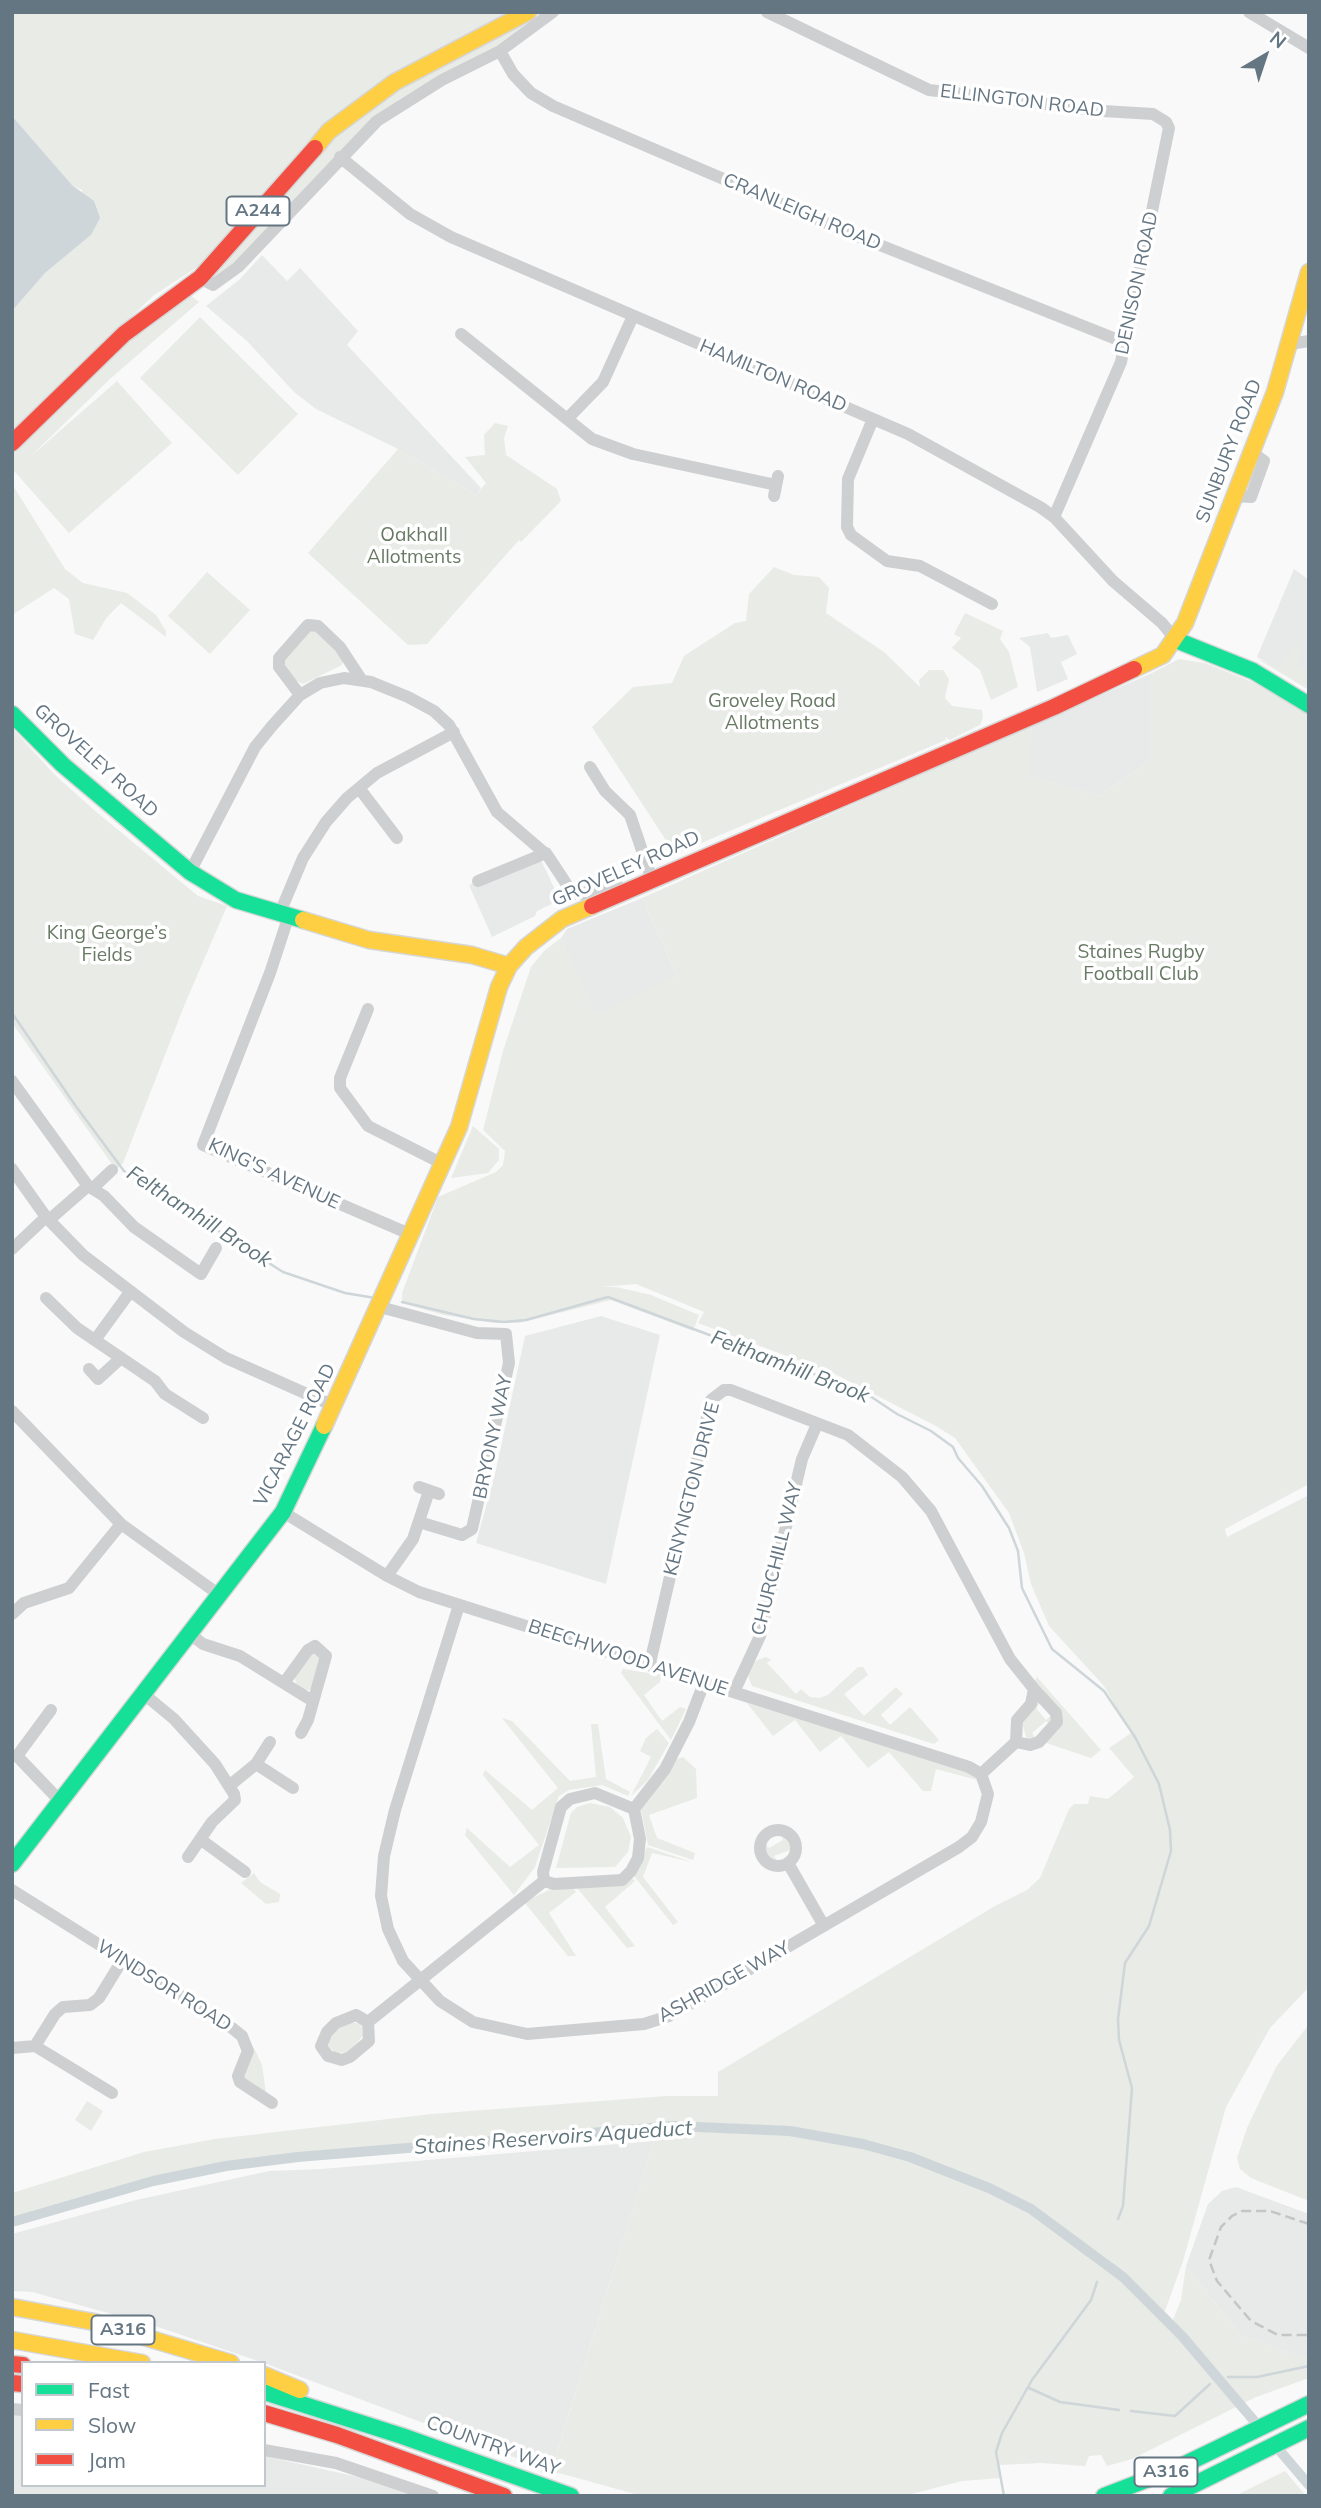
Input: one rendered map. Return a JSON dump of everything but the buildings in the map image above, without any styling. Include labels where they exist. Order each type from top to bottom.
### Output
[{"type":"main road","name":"A244","points":[[12,443],[116,341],[200,278],[329,131],[395,82],[527,12]]},
{"type":"main road","name":"SUNBURY ROAD","points":[[1176,640],[1251,452],[1290,344],[1309,272]]},
{"type":"main road","points":[[1176,640],[1253,671],[1309,705]]},
{"type":"main road","name":"GROVELEY ROAD","points":[[12,713],[63,765],[190,872],[236,900],[369,940],[472,955],[509,966],[534,940],[562,919],[1054,707],[1153,660],[1176,640]]},
{"type":"main road","name":"VICARAGE ROAD","points":[[12,1864],[145,1695],[283,1512],[380,1307],[459,1127],[499,987],[509,966]]},
{"type":"main road","name":"A316","points":[[12,2307],[94,2322],[224,2361]]},
{"type":"main road","points":[[12,2340],[131,2361]]},
{"type":"main road","points":[[266,2376],[402,2436]]},
{"type":"main road","points":[[266,2393],[402,2436]]},
{"type":"main road","name":"A316","points":[[1104,2496],[1227,2445],[1309,2404]]},
{"type":"main road","points":[[266,2414],[337,2435],[504,2496]]},
{"type":"main road","points":[[266,2428],[337,2435]]},
{"type":"main road","name":"A316","points":[[1171,2496],[1309,2428]]},
{"type":"main road","name":"COUNTRY WAY","points":[[402,2436],[571,2496]]},
{"type":"street","points":[[200,278],[208,285],[219,283],[238,267],[361,134],[392,110],[500,51],[553,12]]},
{"type":"street","name":"ELLINGTON ROAD","points":[[767,12],[929,90],[1103,111],[1153,114],[1166,122]]},
{"type":"street","points":[[1249,12],[1309,48]]},
{"type":"street","name":"CRANLEIGH ROAD","points":[[500,51],[513,74],[531,93],[553,106],[852,234],[1126,343]]},
{"type":"street","name":"DENISON ROAD","points":[[1054,517],[1094,431],[1126,343],[1169,128],[1166,122]]},
{"type":"street","name":"HAMILTON ROAD","points":[[340,157],[410,214],[450,237],[873,419],[944,453],[1054,517],[1113,581],[1162,623],[1176,640]]},
{"type":"street","points":[[567,419],[603,382],[633,316]]},
{"type":"street","points":[[461,333],[592,439],[633,454],[776,486]]},
{"type":"street","points":[[1290,344],[1309,341]]},
{"type":"street","points":[[873,419],[848,479],[847,527],[851,535],[887,561],[920,566],[972,600],[992,604]]},
{"type":"street","points":[[300,695],[279,667],[279,658],[308,625],[317,626],[340,647],[366,681]]},
{"type":"street","points":[[190,872],[255,747],[300,695],[320,683],[344,678],[366,681],[434,711],[453,732],[497,812],[546,853],[573,894],[582,894],[607,883],[615,883],[622,891]]},
{"type":"street","points":[[283,916],[303,858],[326,822],[377,773],[453,732]]},
{"type":"street","points":[[590,767],[605,791],[630,816],[652,880]]},
{"type":"street","points":[[359,788],[397,838]]},
{"type":"street","points":[[478,881],[546,853]]},
{"type":"street","name":"KING'S AVENUE","points":[[283,916],[270,973],[203,1145],[412,1236]]},
{"type":"street","points":[[368,1009],[340,1078],[340,1087],[368,1126],[443,1164]]},
{"type":"street","points":[[12,1081],[90,1187],[134,1227],[201,1274],[216,1248]]},
{"type":"street","points":[[12,1170],[48,1219],[83,1255],[130,1292],[226,1358],[334,1406]]},
{"type":"street","points":[[12,1249],[112,1170]]},
{"type":"street","points":[[95,1340],[130,1292]]},
{"type":"street","points":[[46,1298],[95,1340],[155,1381],[165,1394],[203,1418]]},
{"type":"street","name":"BRYONY WAY","points":[[380,1307],[477,1333],[506,1334],[509,1363],[472,1529],[462,1535],[419,1522]]},
{"type":"street","points":[[89,1369],[98,1379],[121,1358]]},
{"type":"street","name":"KENYNGTON DRIVE","points":[[650,1664],[711,1400],[724,1390],[731,1390],[848,1436],[902,1477],[931,1511],[950,1541],[1010,1660],[1056,1713],[1057,1722],[1039,1742],[1030,1745],[1016,1742],[982,1776]]},
{"type":"street","points":[[12,1412],[121,1524],[221,1596]]},
{"type":"street","name":"CHURCHILL WAY","points":[[734,1692],[760,1636],[802,1459],[817,1424]]},
{"type":"street","points":[[387,1576],[413,1539],[429,1491]]},
{"type":"street","name":"BEECHWOOD AVENUE","points":[[283,1512],[387,1576],[419,1592],[969,1767],[982,1776]]},
{"type":"street","points":[[12,1614],[24,1603],[69,1588],[121,1524]]},
{"type":"street","name":"ASHRIDGE WAY","points":[[459,1605],[395,1810],[384,1856],[381,1896],[388,1929],[403,1961],[440,2001],[473,2022],[527,2034],[644,2024],[669,2016],[972,1837],[981,1822],[988,1794],[982,1776]]},
{"type":"street","points":[[191,1635],[203,1644],[240,1656],[311,1700]]},
{"type":"street","points":[[284,1683],[308,1650],[315,1646],[326,1656],[311,1700],[308,1720],[301,1733]]},
{"type":"street","points":[[544,1881],[554,1884],[622,1880],[631,1871],[638,1858],[640,1839],[634,1808],[665,1769],[689,1722],[704,1683]]},
{"type":"street","points":[[1016,1742],[1017,1720],[1031,1704],[1034,1689]]},
{"type":"street","points":[[145,1695],[174,1719],[215,1764],[235,1800],[200,1839],[188,1857]]},
{"type":"street","points":[[51,1710],[17,1756],[61,1802]]},
{"type":"street","points":[[229,1786],[256,1764],[270,1742]]},
{"type":"street","points":[[256,1764],[293,1788]]},
{"type":"street","points":[[544,1881],[543,1872],[561,1807],[570,1799],[595,1793],[634,1808]]},
{"type":"street","points":[[200,1839],[245,1872]]},
{"type":"street","points":[[788,1863],[824,1926]]},
{"type":"street","points":[[368,2022],[544,1881]]},
{"type":"street","name":"WINDSOR ROAD","points":[[12,1890],[242,2036],[248,2052],[238,2076],[240,2082],[272,2103]]},
{"type":"street","points":[[35,2046],[55,2014],[63,2007],[90,2005],[99,1998],[123,1959]]},
{"type":"street","points":[[12,2048],[35,2046],[113,2093]]},
{"type":"street","points":[[266,2450],[336,2463],[433,2496]]},
{"type":"shaded area","points":[[12,116],[72,185],[94,201],[100,218],[91,235],[45,273],[12,311]]},
{"type":"shaded area","points":[[262,255],[287,281],[300,268],[358,331],[347,345],[481,488],[476,495],[398,449],[316,409],[294,392],[247,341],[206,306],[239,280]]},
{"type":"shaded area","points":[[1294,569],[1309,580],[1309,687],[1257,657]]},
{"type":"shaded area","points":[[1048,633],[1051,638],[1068,635],[1077,654],[1061,662],[1068,679],[1037,692],[1030,647],[1019,638]]},
{"type":"shaded area","points":[[1150,674],[1150,761],[1099,796],[1027,776],[1032,725]]},
{"type":"shaded area","points":[[539,856],[560,900],[537,911],[535,916],[492,937],[469,885]]},
{"type":"shaded area","points":[[642,898],[677,976],[595,1016],[561,938],[567,929]]},
{"type":"shaded area","points":[[601,1316],[660,1335],[606,1584],[476,1543],[495,1474],[525,1336]]},
{"type":"shaded area","points":[[654,2141],[551,2471],[266,2364],[266,2361],[258,2361],[155,2326],[32,2292],[12,2291],[12,2234],[136,2200],[269,2171]]},
{"type":"shaded area","points":[[1236,2187],[1309,2214],[1309,2360],[1242,2337],[1186,2266],[1208,2204],[1222,2191]]},
{"type":"shaded area","points":[[12,2413],[21,2415],[21,2487],[266,2487],[266,2456],[367,2479],[416,2496],[12,2496]]},
{"type":"green space","points":[[12,12],[515,12],[386,84],[210,259],[154,295],[12,431],[12,311],[45,273],[91,235],[82,190],[72,185],[12,116]]},
{"type":"green space","points":[[528,12],[553,12],[392,110],[213,285],[209,266],[329,131]]},
{"type":"green space","points":[[179,286],[199,302],[111,378],[30,457],[117,381],[172,443],[69,533],[15,472],[12,474],[12,455]]},
{"type":"green space","points":[[200,317],[298,414],[238,475],[140,378]]},
{"type":"green space","name":"Oakhall Allotments","points":[[495,423],[508,426],[504,438],[506,455],[557,489],[561,501],[521,542],[519,540],[427,644],[408,645],[308,553],[398,449],[476,495],[486,483],[465,457],[485,455],[484,435]]},
{"type":"green space","points":[[12,484],[65,569],[83,583],[127,593],[156,615],[166,631],[166,637],[121,603],[107,617],[93,640],[75,634],[69,599],[54,588],[12,615]]},
{"type":"green space","name":"Groveley Road Allotments","points":[[774,567],[794,575],[819,577],[829,588],[826,613],[884,652],[920,687],[919,680],[929,670],[943,670],[949,679],[945,698],[952,706],[982,710],[983,718],[980,725],[950,740],[945,737],[946,740],[675,854],[592,727],[633,687],[672,683],[684,656],[735,623],[746,621],[749,594]]},
{"type":"green space","points":[[207,572],[250,610],[210,654],[168,616]]},
{"type":"green space","points":[[965,613],[1003,631],[1000,639],[1009,652],[1018,687],[991,700],[980,670],[952,648],[961,638],[954,634]]},
{"type":"green space","points":[[309,630],[317,630],[336,647],[343,661],[342,665],[303,684],[295,680],[283,666],[285,658]]},
{"type":"green space","points":[[1300,640],[1298,665],[1309,673],[1309,690],[1256,658],[1278,668]]},
{"type":"green space","name":"Staines Rugby Football Club","points":[[1179,659],[1205,663],[1252,682],[1309,714],[1309,1484],[1225,1529],[1227,1537],[1309,1495],[1309,1987],[1270,2028],[1226,2107],[1183,2261],[1162,2319],[1170,2327],[1181,2300],[1186,2266],[1242,2337],[1309,2360],[1309,2378],[1256,2397],[1132,2459],[1107,2466],[1101,2455],[1089,2456],[1085,2466],[1041,2463],[999,2465],[1001,2478],[962,2481],[904,2496],[642,2496],[559,2473],[548,2475],[540,2472],[545,2465],[554,2462],[658,2128],[298,2157],[226,2166],[153,2181],[12,2222],[12,2193],[144,2152],[215,2139],[432,2114],[666,2096],[718,2096],[718,2072],[995,1906],[1027,1890],[1040,1878],[1069,1809],[1074,1804],[1088,1804],[1090,1796],[1108,1799],[1134,1777],[1109,1748],[1131,1733],[1104,1686],[1049,1626],[1031,1584],[1024,1553],[1009,1513],[955,1438],[833,1373],[698,1323],[704,1312],[636,1284],[601,1287],[616,1287],[651,1295],[699,1315],[693,1331],[611,1300],[519,1323],[494,1323],[444,1315],[402,1303],[402,1293],[438,1197],[496,1172],[503,1165],[505,1151],[483,1130],[503,1051],[531,967],[544,951],[561,938],[596,1015],[677,976],[642,898],[1032,725],[1028,776],[1099,796],[1150,761],[1150,674]]},
{"type":"green space","name":"King George’s Fields","points":[[12,728],[55,775],[94,810],[198,896],[227,906],[184,1006],[123,1163],[116,1170],[12,1023]]},
{"type":"green space","points":[[473,1126],[499,1149],[499,1160],[488,1173],[451,1178]]},
{"type":"green space","points":[[313,1653],[321,1656],[312,1689],[305,1691],[296,1687],[295,1677]]},
{"type":"green space","points":[[766,1657],[771,1660],[767,1663],[796,1694],[801,1689],[810,1697],[819,1698],[828,1695],[858,1667],[863,1667],[868,1675],[844,1694],[864,1716],[896,1687],[903,1694],[881,1715],[890,1725],[910,1707],[939,1740],[934,1744],[752,1686],[748,1676],[752,1662]]},
{"type":"green space","points":[[623,1669],[661,1675],[660,1682],[644,1695],[662,1721],[680,1707],[686,1709],[671,1740],[621,1673]]},
{"type":"green space","points":[[1037,1677],[1101,1750],[1091,1758],[1043,1742],[1060,1727],[1035,1681]]},
{"type":"green space","points":[[1037,1698],[1041,1702],[1036,1708],[1046,1720],[1053,1714],[1052,1726],[1046,1721],[1032,1733],[1037,1740],[1027,1740],[1022,1722]]},
{"type":"green space","points":[[747,1703],[972,1773],[977,1780],[936,1769],[931,1791],[923,1791],[889,1752],[868,1768],[841,1736],[820,1752],[795,1720],[773,1736]]},
{"type":"green space","points":[[502,1718],[512,1721],[570,1781],[596,1777],[591,1724],[598,1724],[606,1779],[630,1792],[628,1796],[602,1785],[569,1790],[559,1796],[535,1867],[514,1895],[465,1835],[467,1828],[510,1867],[539,1845],[483,1775],[485,1770],[532,1810],[558,1788]]},
{"type":"green space","points":[[657,1729],[669,1743],[648,1780],[631,1796],[651,1757],[640,1751],[646,1738]]},
{"type":"green space","points":[[683,1757],[696,1769],[697,1798],[649,1815],[657,1838],[695,1853],[693,1860],[648,1845],[641,1810],[677,1759]]},
{"type":"green space","points":[[590,1803],[610,1807],[623,1818],[631,1837],[628,1852],[615,1867],[556,1868],[571,1813],[577,1807]]},
{"type":"green space","points":[[782,1836],[788,1837],[793,1849],[774,1856],[777,1861],[772,1860],[766,1854],[766,1845],[769,1848],[783,1840]]},
{"type":"green space","points":[[647,1847],[692,1862],[652,1853],[643,1877],[678,1922],[673,1925],[634,1876]]},
{"type":"green space","points":[[254,1873],[260,1882],[280,1894],[279,1902],[266,1904],[241,1883]]},
{"type":"green space","points":[[631,1877],[635,1881],[605,1907],[635,1946],[627,1948],[577,1888]]},
{"type":"green space","points":[[573,1887],[576,1892],[549,1913],[576,1956],[568,1956],[524,1902],[553,1888]]},
{"type":"green space","points":[[349,2022],[361,2024],[363,2036],[348,2052],[335,2053],[328,2045],[331,2034]]},
{"type":"green space","points":[[1309,2024],[1309,2201],[1251,2178],[1240,2169],[1237,2158],[1247,2128],[1276,2067]]},
{"type":"green space","points":[[254,2048],[262,2065],[266,2093],[243,2079]]},
{"type":"green space","points":[[87,2101],[103,2111],[91,2131],[75,2120]]},
{"type":"green space","points":[[1285,2471],[1306,2496],[1235,2496]]},
{"type":"waterway","name":"Felthamhill Brook","points":[[12,1013],[124,1171],[283,1272],[345,1293],[375,1298]]},
{"type":"waterway","name":"Felthamhill Brook","points":[[402,1302],[474,1319],[504,1322],[526,1320],[608,1297],[867,1394],[953,1447],[958,1458],[982,1486],[1009,1528],[1018,1551],[1022,1588],[1052,1649],[1104,1691],[1135,1737],[1159,1784],[1170,1830],[1171,1851],[1149,1926],[1125,1963],[1118,2019],[1119,2040],[1132,2088],[1123,2206],[1118,2219]]},
{"type":"waterway","name":"Staines Reservoirs Aqueduct","points":[[12,2222],[153,2181],[226,2166],[298,2157],[675,2126],[790,2131],[863,2144],[910,2157],[989,2188],[1031,2209],[1123,2277],[1182,2336],[1261,2429]]},
{"type":"waterway","name":"Felthamhill Brook","points":[[1004,2496],[996,2452],[1002,2433],[1032,2380],[1091,2300],[1097,2282]]},
{"type":"waterway","points":[[1228,2377],[1257,2377],[1309,2366]]},
{"type":"waterway","points":[[1131,2411],[1175,2416],[1210,2384]]},
{"type":"waterway","points":[[1029,2388],[1060,2402],[1119,2410]]},
{"type":"waterway","name":"Staines Reservoirs Aqueduct","points":[[1274,2444],[1309,2485]]},
{"type":"railway","points":[[1309,2224],[1270,2211],[1242,2211],[1221,2227],[1209,2260],[1217,2281],[1251,2321],[1278,2335],[1309,2335]]},
{"type":"traffic: fast","points":[[1176,640],[1253,671],[1309,705]]},
{"type":"traffic: fast","points":[[12,714],[63,765],[190,872],[236,900],[303,920]]},
{"type":"traffic: fast","points":[[12,1864],[283,1512],[324,1426]]},
{"type":"traffic: fast","points":[[266,2393],[402,2436],[571,2496]]},
{"type":"traffic: fast","points":[[1104,2496],[1177,2468],[1309,2404]]},
{"type":"traffic: fast","points":[[1171,2496],[1309,2428]]},
{"type":"traffic: slow","points":[[315,148],[329,131],[395,82],[528,12]]},
{"type":"traffic: slow","points":[[1134,669],[1163,655],[1185,623],[1275,392],[1309,272]]},
{"type":"traffic: slow","points":[[324,1426],[459,1127],[499,987],[509,966],[526,947],[562,919],[592,906]]},
{"type":"traffic: slow","points":[[303,920],[369,940],[472,955],[509,966]]},
{"type":"traffic: slow","points":[[12,2307],[94,2322],[224,2361]]},
{"type":"traffic: slow","points":[[12,2340],[131,2361]]},
{"type":"traffic: slow","points":[[266,2376],[300,2390]]},
{"type":"traffic: jam","points":[[12,443],[124,334],[200,278],[315,148]]},
{"type":"traffic: jam","points":[[592,906],[1054,707],[1134,669]]},
{"type":"traffic: jam","points":[[12,2364],[21,2365]]},
{"type":"traffic: jam","points":[[12,2383],[21,2384]]},
{"type":"traffic: jam","points":[[266,2414],[337,2435],[504,2496]]}]
